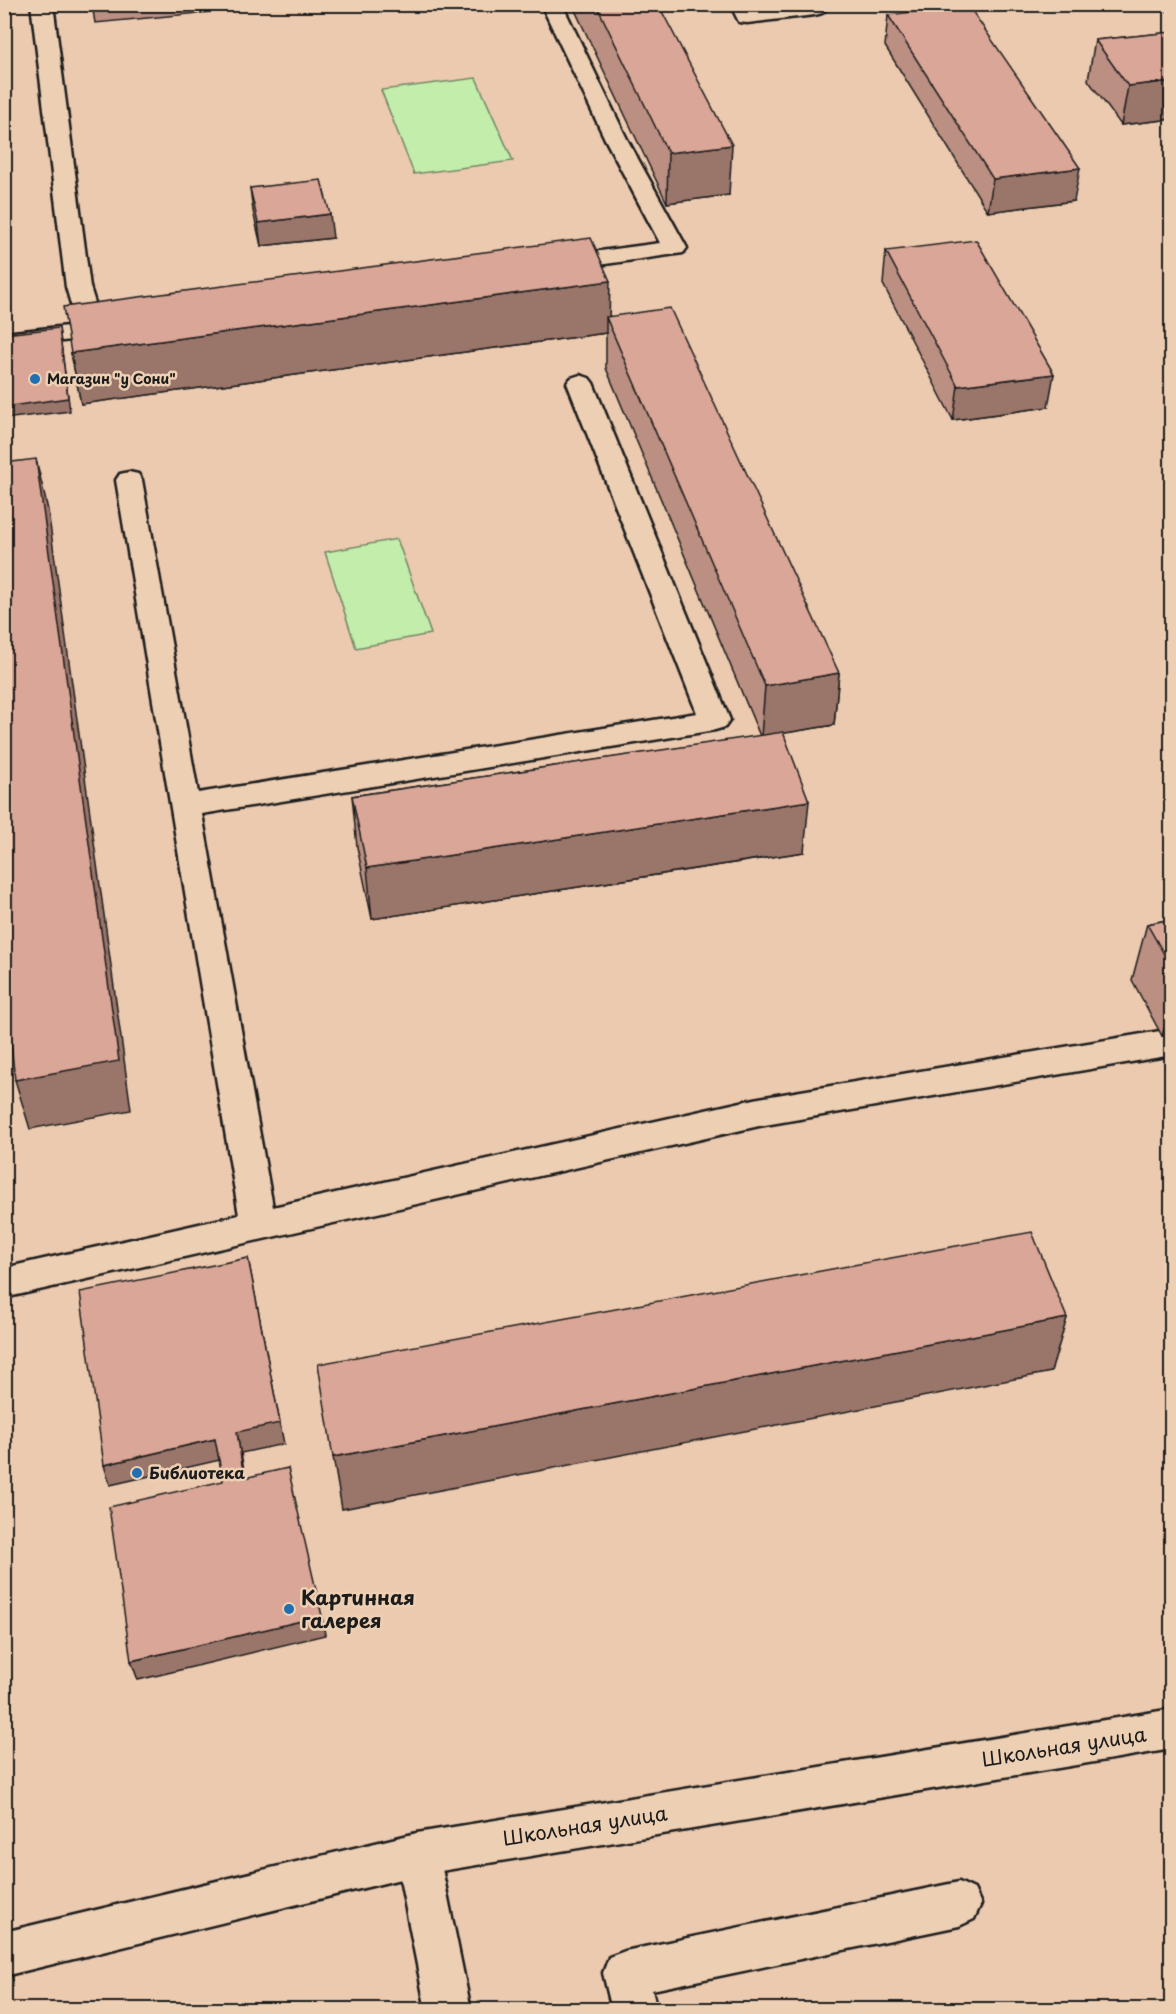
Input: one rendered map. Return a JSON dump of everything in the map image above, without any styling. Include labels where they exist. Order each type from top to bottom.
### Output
[{"type":"main road","points":[[42,4],[78,286],[91,330]]},
{"type":"main road","points":[[532,267],[675,248],[616,139],[551,4]]},
{"type":"main road","points":[[740,4],[747,17],[815,9]]},
{"type":"main road","points":[[4,341],[135,325]]},
{"type":"main road","points":[[185,806],[715,720],[580,383]]},
{"type":"main road","points":[[129,480],[258,1224]]},
{"type":"main road","points":[[4,1283],[759,1112],[1172,1042]]},
{"type":"main road","name":"Школьная улица","points":[[4,1954],[417,1854],[1172,1730]]},
{"type":"main road","points":[[417,1854],[449,2010]]},
{"type":"main road","points":[[635,2010],[625,1973],[959,1904]]},
{"type":"green space","points":[[476,78],[513,161],[414,174],[381,90]]},
{"type":"green space","points":[[397,539],[431,634],[356,648],[325,552]]},
{"type":"building","points":[[596,4],[658,4],[732,145],[668,153]]},
{"type":"building","points":[[968,5],[1080,168],[993,179],[888,15]]},
{"type":"building","points":[[1172,32],[1172,81],[1128,86],[1095,40]]},
{"type":"building","points":[[321,180],[330,214],[258,223],[250,188]]},
{"type":"building","points":[[591,238],[610,281],[71,353],[63,307]]},
{"type":"building","points":[[976,240],[1054,374],[958,386],[886,251]]},
{"type":"building","points":[[670,308],[839,673],[765,686],[606,317]]},
{"type":"building","name":"Магазин \"у Сони\"","points":[[59,328],[68,398],[4,407],[4,334]]},
{"type":"building","points":[[36,459],[119,1061],[15,1080],[4,979],[4,463]]},
{"type":"building","points":[[783,732],[809,801],[367,868],[352,796]]},
{"type":"building","points":[[1172,919],[1172,968],[1147,924]]},
{"type":"building","points":[[1032,1232],[1067,1318],[333,1457],[318,1364]]},
{"type":"building","name":"Библиотека","points":[[248,1258],[280,1423],[237,1432],[244,1478],[288,1468],[322,1616],[131,1661],[109,1507],[223,1481],[215,1439],[104,1465],[80,1292]]},
{"type":"place","name":"Магазин \"у Сони\"","points":[[35,379]]},
{"type":"place","name":"Библиотека","points":[[137,1473]]},
{"type":"place","name":"Картинная галерея","points":[[289,1609]]}]
